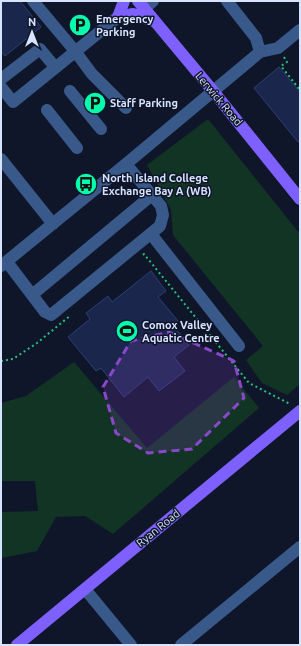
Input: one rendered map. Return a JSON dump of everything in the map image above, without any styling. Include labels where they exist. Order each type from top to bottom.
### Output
[{"type":"main road","points":[[118,17],[124,1]]},
{"type":"main road","name":"Lerwick Road","points":[[145,4],[155,21],[300,199]]},
{"type":"main road","points":[[118,17],[133,14],[155,21]]},
{"type":"main road","name":"Ryan Road","points":[[17,645],[298,409]]},
{"type":"street","points":[[33,1],[75,51],[92,74],[126,108]]},
{"type":"street","points":[[227,1],[256,38],[260,52]]},
{"type":"street","points":[[1,86],[13,102],[118,17]]},
{"type":"street","points":[[126,164],[161,206],[163,215],[160,226],[51,314],[45,312],[4,264],[260,52],[278,48],[298,33]]},
{"type":"street","points":[[1,79],[40,49],[55,67]]},
{"type":"street","points":[[70,91],[101,128]]},
{"type":"street","points":[[47,110],[77,148]]},
{"type":"street","points":[[1,159],[53,224]]},
{"type":"street","points":[[32,295],[152,195]]},
{"type":"street","points":[[151,234],[239,346]]},
{"type":"street","points":[[181,645],[300,547]]},
{"type":"street","points":[[85,589],[131,645]]},
{"type":"path","points":[[278,48],[287,62],[281,66],[300,90]]},
{"type":"path","points":[[138,259],[144,254],[249,383],[298,409]]},
{"type":"path","points":[[1,362],[13,359],[37,343],[73,313]]},
{"type":"highlighted area","points":[[169,332],[234,361],[244,398],[192,449],[148,453],[116,433],[103,387],[131,341]]},
{"type":"green space","points":[[208,119],[300,234],[300,384],[287,395],[262,383],[246,360],[263,346],[173,235],[171,210],[147,165]]},
{"type":"green space","points":[[74,362],[147,448],[234,377],[259,408],[113,534],[85,516],[56,517],[37,551],[1,558],[1,512],[38,511],[35,481],[1,481],[1,403],[26,396]]},
{"type":"building","points":[[1,1],[20,1],[41,27],[5,56],[1,51]]},
{"type":"building","points":[[279,67],[300,92],[300,141],[298,142],[254,88]]},
{"type":"building","name":"Comox Valley Aquatic Centre","points":[[151,271],[166,291],[158,297],[178,321],[173,325],[189,345],[174,357],[185,371],[159,391],[148,377],[124,397],[101,368],[96,371],[68,337],[90,319],[86,313],[108,296],[112,302]]},
{"type":"place","name":"Emergency Parking","points":[[80,25]]},
{"type":"place","name":"Staff Parking","points":[[95,103]]},
{"type":"place","name":"North Island College Exchange Bay A (WB)","points":[[86,184]]},
{"type":"place","name":"Comox Valley Aquatic Centre","points":[[127,331]]}]
